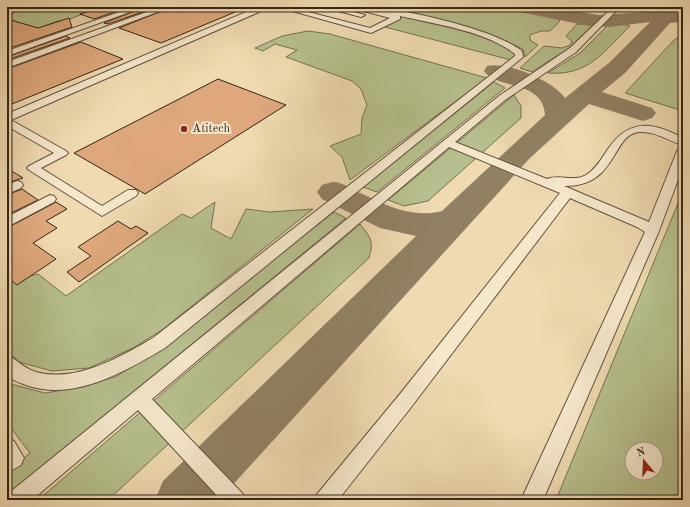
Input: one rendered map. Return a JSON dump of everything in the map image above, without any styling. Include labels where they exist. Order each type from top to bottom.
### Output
[{"type":"street","points":[[7,54],[141,7]]},
{"type":"street","points":[[7,60],[155,7]]},
{"type":"street","points":[[7,65],[168,7]]},
{"type":"street","points":[[7,118],[257,11],[262,7]]},
{"type":"street","points":[[281,7],[371,31],[397,17],[351,7]]},
{"type":"street","points":[[301,7],[380,27]]},
{"type":"street","points":[[326,7],[388,22]]},
{"type":"street","points":[[7,364],[20,375],[46,383],[102,373],[131,360],[159,343],[518,57],[519,53],[515,48],[496,40],[459,29],[368,7]]},
{"type":"street","points":[[16,500],[512,90],[573,50],[617,7]]},
{"type":"street","points":[[7,122],[62,153],[33,168],[102,212],[132,193]]},
{"type":"street","points":[[593,203],[590,190],[590,181],[627,133],[641,129],[669,136],[683,142]]},
{"type":"street","points":[[448,143],[568,192],[642,224],[652,231]]},
{"type":"street","points":[[532,500],[652,231],[683,151]]},
{"type":"street","points":[[540,180],[569,183],[581,181],[596,173]]},
{"type":"street","points":[[325,500],[406,400],[568,192]]},
{"type":"street","points":[[7,223],[50,199]]},
{"type":"street","points":[[139,398],[235,500]]},
{"type":"street","points":[[7,448],[14,458],[7,463]]},
{"type":"green space","points":[[29,7],[75,7],[88,12],[65,21],[50,24],[41,29],[7,19],[7,15]]},
{"type":"green space","points":[[424,7],[507,7],[555,17],[560,21],[550,31],[541,31],[530,35],[530,40],[538,45],[525,57],[523,49],[505,41],[466,29],[398,12],[420,11]]},
{"type":"green space","points":[[403,16],[475,34],[502,44],[515,51],[515,55],[511,60],[385,27]]},
{"type":"green space","points":[[577,24],[594,24],[569,48],[532,72],[520,68],[544,46],[562,48],[570,45],[572,41],[566,36]]},
{"type":"green space","points":[[622,24],[630,26],[603,53],[585,66],[574,71],[548,73],[580,53],[608,25]]},
{"type":"green space","points":[[308,31],[330,34],[487,78],[350,180],[342,157],[330,146],[361,134],[362,118],[367,105],[361,89],[352,81],[286,57],[297,50],[275,44],[263,51],[255,48],[282,36]]},
{"type":"green space","points":[[683,34],[683,111],[625,93],[674,40]]},
{"type":"green space","points":[[494,82],[505,88],[377,192],[363,187]]},
{"type":"green space","points":[[514,95],[521,106],[521,118],[428,201],[404,206],[388,200]]},
{"type":"green space","points":[[683,191],[683,500],[556,500]]},
{"type":"green space","points":[[215,202],[211,228],[231,239],[246,209],[270,212],[313,209],[162,330],[133,348],[89,368],[52,371],[19,362],[7,350],[7,282],[38,274],[66,296],[182,214],[191,218]]},
{"type":"green space","points":[[334,212],[346,218],[7,496],[7,472],[30,453],[7,423],[7,383],[45,393],[81,387],[115,377],[154,354]]},
{"type":"green space","points":[[360,224],[367,233],[371,243],[369,258],[108,500],[38,500]]},
{"type":"building","points":[[103,7],[129,7],[94,19],[80,14]]},
{"type":"building","points":[[145,7],[157,7],[108,24],[104,23]]},
{"type":"building","points":[[172,7],[247,7],[161,43],[119,28]]},
{"type":"building","points":[[69,18],[72,27],[7,49],[7,19],[38,28]]},
{"type":"building","points":[[66,36],[70,38],[7,60],[7,57]]},
{"type":"building","points":[[81,42],[123,59],[7,106],[7,69]]},
{"type":"building","name":"Atitech","points":[[218,79],[286,105],[145,194],[74,153]]},
{"type":"building","points":[[7,168],[23,178],[7,183]]},
{"type":"building","points":[[22,189],[38,200],[7,215],[7,195]]},
{"type":"building","points":[[56,202],[67,209],[46,221],[57,228],[33,243],[56,259],[17,285],[7,277],[7,228]]},
{"type":"building","points":[[118,221],[131,229],[136,226],[148,233],[79,282],[67,272],[91,256],[78,247]]},
{"type":"taxiway","points":[[520,7],[569,17],[599,21],[658,16],[666,17]]},
{"type":"taxiway","points":[[666,17],[675,7]]},
{"type":"taxiway","points":[[558,117],[618,67],[666,17]]},
{"type":"taxiway","points":[[666,17],[677,18]]},
{"type":"taxiway","points":[[495,71],[536,85],[545,91],[553,98],[557,106],[558,117]]},
{"type":"taxiway","points":[[585,95],[643,113]]},
{"type":"taxiway","points":[[455,219],[519,153],[558,117]]},
{"type":"taxiway","points":[[333,192],[377,214],[407,224],[438,224],[455,219]]},
{"type":"taxiway","points":[[182,500],[455,219]]},
{"type":"place","name":"Atitech","points":[[184,129]]}]
